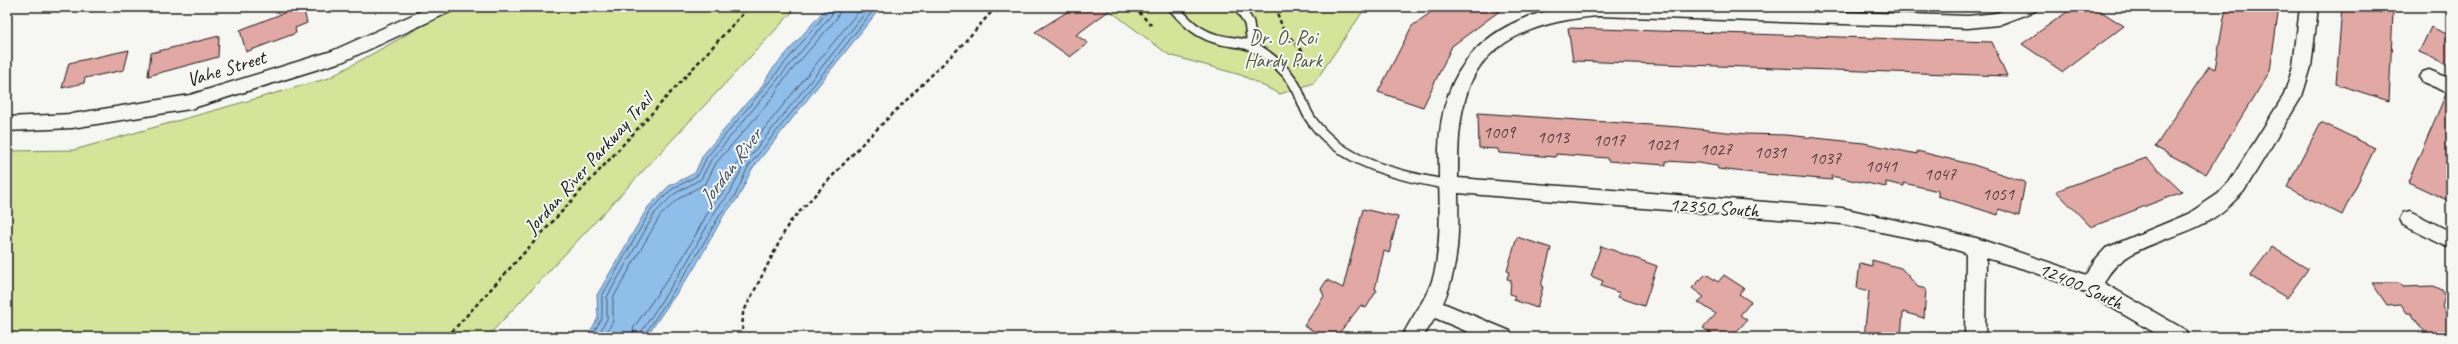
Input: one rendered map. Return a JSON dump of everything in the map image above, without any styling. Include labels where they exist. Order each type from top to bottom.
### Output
[{"type":"street","name":"Vahe Street","points":[[7,124],[72,122],[190,102],[338,56],[446,7]]},
{"type":"street","points":[[1412,337],[1431,306],[1445,270],[1448,251],[1450,131],[1453,102],[1466,72],[1486,48],[1500,37],[1514,29],[1545,17],[1598,10],[1968,22],[1998,19],[2029,7]]},
{"type":"street","points":[[2092,286],[2101,267],[2112,254],[2208,213],[2229,196],[2237,186],[2292,96],[2302,67],[2309,7]]},
{"type":"street","points":[[2430,77],[2451,86]]},
{"type":"street","name":"12350 South","points":[[1449,185],[1842,216],[1886,224],[1976,246]]},
{"type":"street","points":[[2410,219],[2451,241]]},
{"type":"street","points":[[1975,337],[1976,246]]},
{"type":"street","name":"12400 South","points":[[1976,246],[2034,264],[2092,286],[2180,337]]},
{"type":"street","points":[[1431,306],[1504,337]]},
{"type":"lane","points":[[1173,7],[1190,27],[1203,36],[1252,45],[1285,72],[1293,82],[1313,122],[1331,142],[1349,155],[1412,177],[1449,185]]},
{"type":"lane","points":[[1239,7],[1249,23],[1252,45]]},
{"type":"path","name":"Jordan River Parkway Trail","points":[[447,337],[749,7]]},
{"type":"path","points":[[742,337],[743,313],[790,223],[863,143],[960,47],[996,7]]},
{"type":"path","points":[[1134,7],[1153,27]]},
{"type":"path","points":[[1275,7],[1283,29],[1302,51],[1298,63]]},
{"type":"green space","points":[[456,7],[797,7],[487,337],[7,337],[7,151],[74,150],[329,78]]},
{"type":"green space","name":"Dr. O. Roi Hardy Park","points":[[1105,7],[1366,7],[1314,83],[1280,94],[1241,75],[1169,55]]},
{"type":"water","name":"Jordan River","points":[[827,7],[881,7],[752,169],[738,198],[724,215],[695,267],[646,337],[587,337],[598,318],[597,295],[648,207],[669,186],[695,173],[703,155],[750,99],[759,91],[771,71]]},
{"type":"building","points":[[299,7],[303,7],[307,23],[295,28],[296,33],[246,52],[240,30]]},
{"type":"building","points":[[1075,7],[1114,7],[1076,35],[1088,43],[1070,57],[1035,32]]},
{"type":"building","points":[[1438,7],[1505,7],[1452,46],[1423,107],[1378,92],[1412,26]]},
{"type":"building","points":[[2074,7],[2094,7],[2124,26],[2063,72],[2022,44]]},
{"type":"building","points":[[2226,7],[2279,7],[2270,71],[2206,174],[2155,147],[2209,66],[2215,69]]},
{"type":"building","points":[[2342,7],[2378,7],[2393,12],[2389,101],[2336,84]]},
{"type":"building","points":[[2431,27],[2451,36],[2451,66],[2419,52]]},
{"type":"building","points":[[1568,28],[1992,42],[2007,76],[1573,61]]},
{"type":"building","points":[[219,36],[218,57],[148,76],[151,53]]},
{"type":"building","points":[[129,50],[124,70],[85,78],[84,83],[62,88],[69,63]]},
{"type":"building","points":[[2446,94],[2451,95],[2451,202],[2408,182]]},
{"type":"building","points":[[1478,113],[1679,127],[1746,134],[1786,135],[1864,143],[1917,154],[1917,151],[1974,165],[2025,182],[2019,216],[1999,209],[1998,215],[1938,196],[1938,191],[1904,183],[1904,186],[1886,182],[1886,187],[1831,176],[1832,180],[1754,173],[1718,169],[1717,166],[1698,163],[1666,161],[1666,165],[1608,161],[1607,158],[1556,154],[1556,157],[1499,153],[1498,149],[1479,148]]},
{"type":"building","points":[[2321,122],[2375,148],[2342,215],[2287,187]]},
{"type":"building","points":[[2146,158],[2182,192],[2091,227],[2056,191]]},
{"type":"building","points":[[1363,209],[1398,217],[1389,253],[1384,251],[1375,289],[1377,290],[1366,308],[1361,305],[1336,337],[1326,337],[1304,326],[1324,296],[1321,289],[1327,280],[1343,288]]},
{"type":"building","points":[[1517,237],[1551,248],[1537,308],[1514,300],[1515,296],[1510,294],[1511,280],[1507,279],[1509,272],[1507,271]]},
{"type":"building","points":[[1601,246],[1657,266],[1644,306],[1618,297],[1620,293],[1601,286],[1603,281],[1591,276]]},
{"type":"building","points":[[2272,247],[2308,269],[2287,298],[2250,276]]},
{"type":"building","points":[[1872,260],[1901,268],[1918,287],[1926,289],[1924,318],[1903,312],[1901,337],[1864,337],[1869,291],[1857,288],[1860,263],[1872,266]]},
{"type":"building","points":[[1706,274],[1718,282],[1724,275],[1744,288],[1739,294],[1751,302],[1740,315],[1747,320],[1732,337],[1716,337],[1703,328],[1716,314],[1698,302],[1704,297],[1692,288]]},
{"type":"building","points":[[2372,283],[2399,283],[2402,287],[2434,286],[2442,290],[2445,295],[2442,307],[2451,319],[2451,337],[2427,337],[2411,313],[2407,313],[2401,304],[2387,305]]}]
